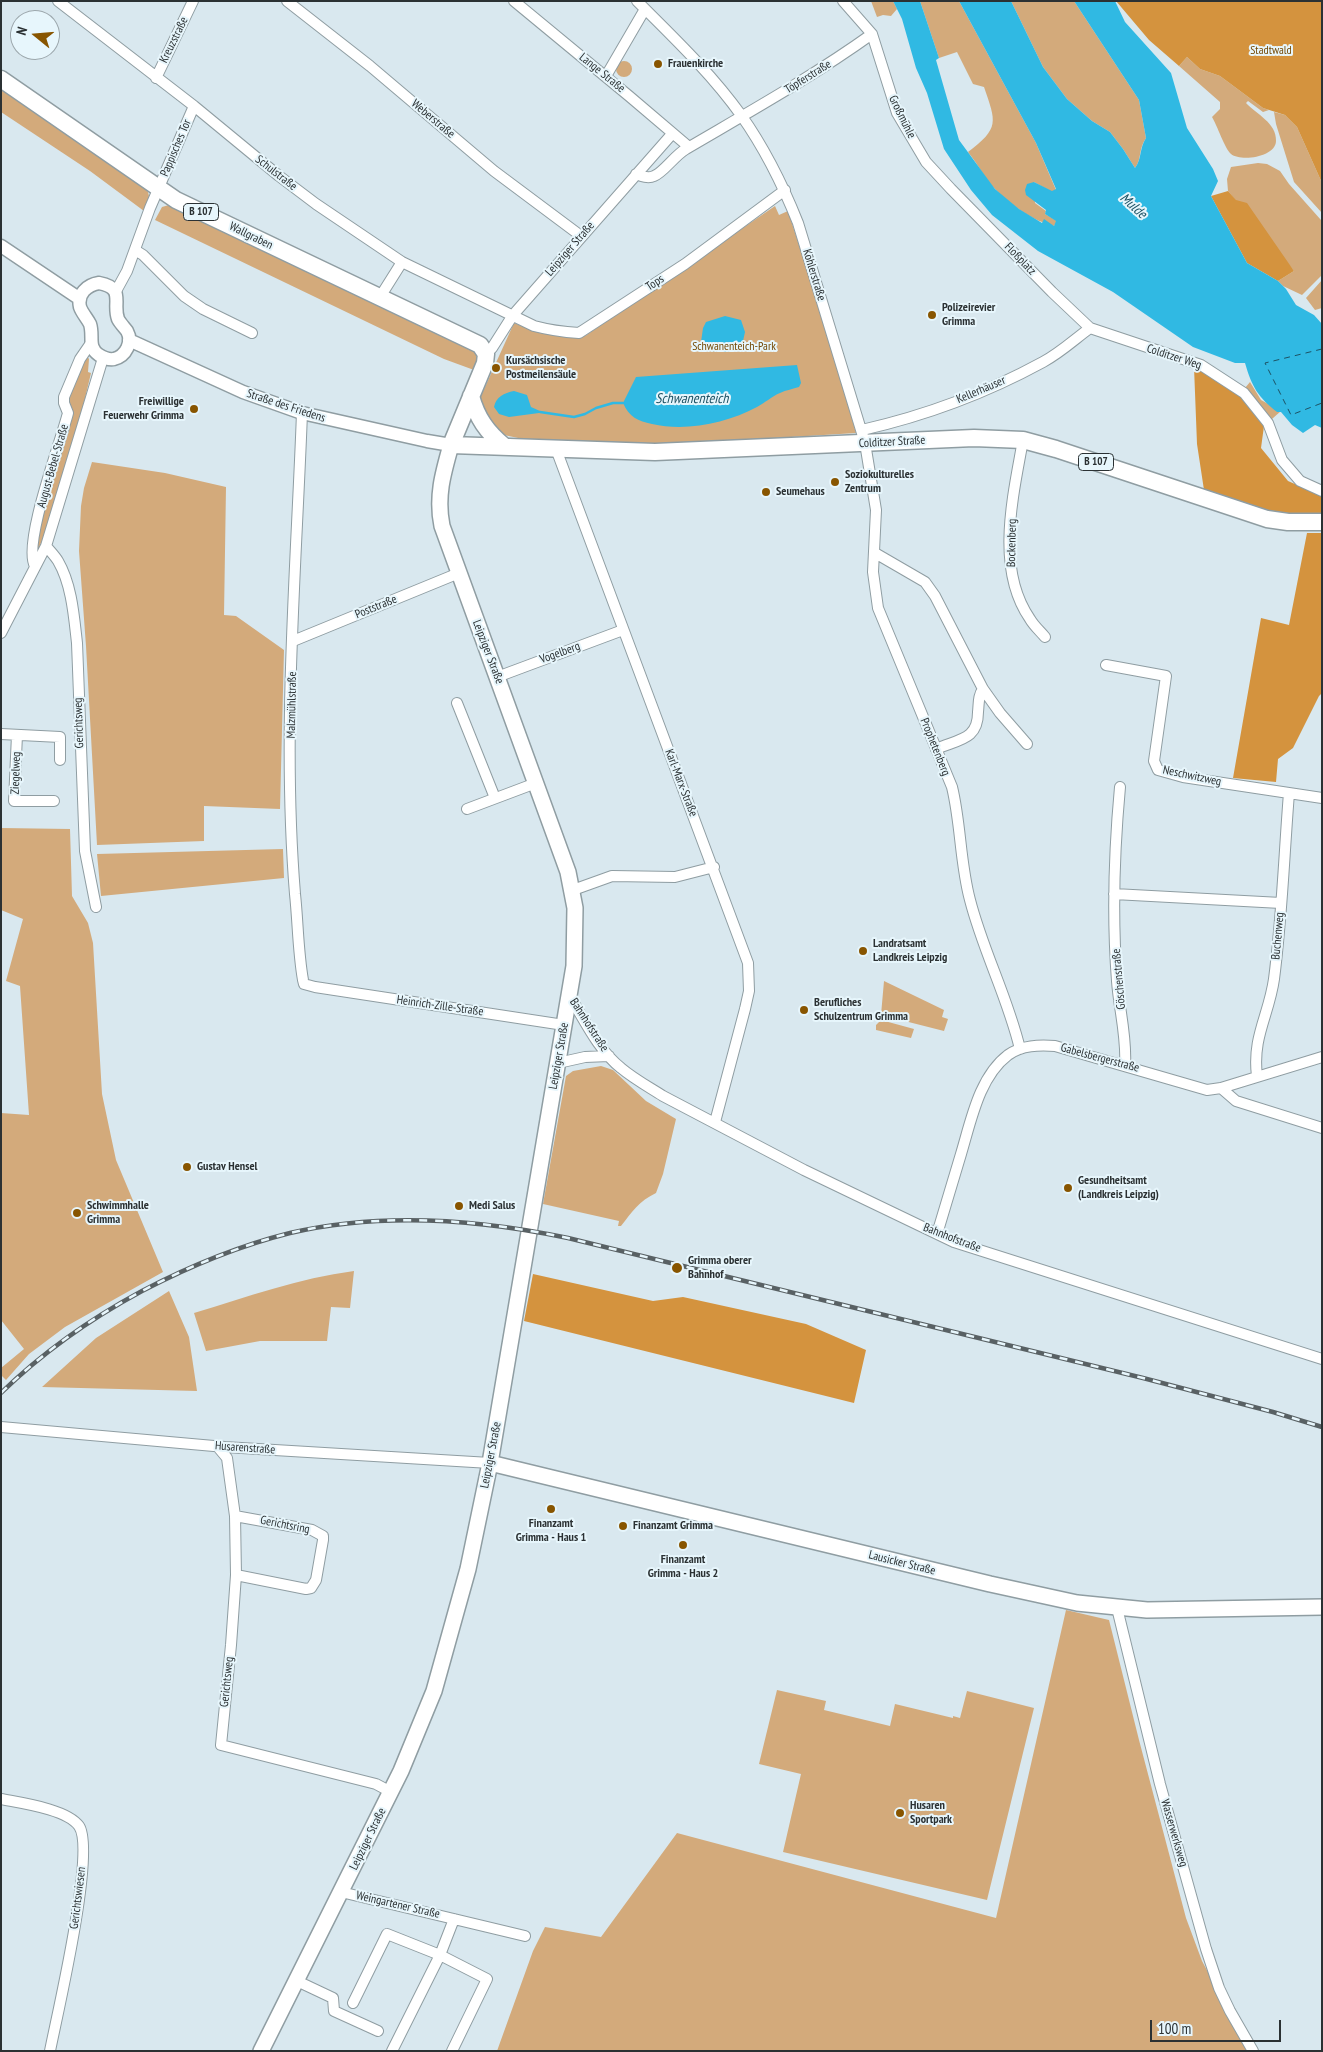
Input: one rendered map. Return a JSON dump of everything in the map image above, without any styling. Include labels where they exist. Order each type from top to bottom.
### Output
[{"type":"main road","name":"Wallgraben","points":[[1,80],[176,200],[480,345],[486,354]]},
{"type":"main road","name":"Leipziger Straße","points":[[261,2051],[391,1792],[434,1691],[468,1569],[490,1463],[574,966],[575,933],[572,890],[536,783],[442,526],[439,510],[439,489],[450,445],[485,363],[486,354]]},
{"type":"main road","points":[[471,396],[476,414],[481,422],[492,436],[504,446]]},
{"type":"main road","name":"Colditzer Straße","points":[[450,445],[655,452],[863,437],[1023,440],[1056,449],[1267,519],[1288,522],[1322,522]]},
{"type":"main road","name":"Lausicker Straße","points":[[490,1463],[990,1584],[1077,1603],[1147,1610],[1322,1607]]},
{"type":"street","name":"Schulstraße","points":[[58,1],[309,198],[402,262],[513,315]]},
{"type":"street","name":"Kreuzstraße","points":[[156,78],[193,1]]},
{"type":"street","name":"Weberstraße","points":[[287,1],[370,66],[494,171],[581,236]]},
{"type":"street","name":"Lange Straße","points":[[514,1],[689,147]]},
{"type":"street","name":"Köhlerstraße","points":[[637,1],[685,49],[742,116],[785,190],[809,258],[863,437]]},
{"type":"street","points":[[843,1],[872,34]]},
{"type":"street","points":[[602,73],[645,9]]},
{"type":"street","name":"Töpferstraße","points":[[742,116],[834,62],[872,34]]},
{"type":"street","name":"Großmühle","points":[[872,34],[898,112],[926,162],[950,189]]},
{"type":"street","name":"Pappisches Tor","points":[[158,189],[194,106]]},
{"type":"street","points":[[636,174],[646,178],[655,176],[676,154],[742,116]]},
{"type":"street","name":"Leipziger Straße","points":[[486,354],[492,348],[513,315],[672,134]]},
{"type":"street","points":[[115,293],[127,271],[158,189]]},
{"type":"street","name":"Floßplatz","points":[[950,189],[1090,328]]},
{"type":"street","name":"Tops","points":[[513,315],[534,326],[554,331],[579,332],[686,264],[785,190]]},
{"type":"street","points":[[1,246],[80,299]]},
{"type":"street","points":[[135,250],[143,255],[184,296],[203,309],[252,333]]},
{"type":"street","points":[[380,297],[402,262]]},
{"type":"street","points":[[99,283],[110,286],[115,293],[118,318],[127,331],[129,340],[128,348],[120,357],[110,359],[103,358],[94,351],[91,343],[91,328],[80,308],[80,299],[85,289],[93,284],[99,283]]},
{"type":"street","name":"Kellerhäuser","points":[[863,437],[988,388],[1044,361],[1090,328]]},
{"type":"street","name":"Colditzer Weg","points":[[1090,328],[1201,365],[1239,389],[1268,423],[1282,460],[1300,481],[1322,491]]},
{"type":"street","name":"Straße des Friedens","points":[[129,340],[243,392],[302,413],[427,442],[450,445]]},
{"type":"street","name":"August-Bebel-Straße","points":[[35,566],[31,556],[32,546],[44,494],[68,413],[64,397],[80,359],[91,343]]},
{"type":"street","name":"August-Bebel-Straße","points":[[1,633],[46,546],[103,358]]},
{"type":"street","name":"Malzmühlstraße","points":[[302,413],[293,641],[290,795],[292,852],[303,980],[304,984],[315,987]]},
{"type":"street","name":"Prophetenberg","points":[[863,437],[876,510],[873,572],[878,608],[952,787],[958,815],[964,880],[1020,1049]]},
{"type":"street","name":"Bockenberg","points":[[1023,440],[1013,496],[1009,561],[1018,598],[1030,619],[1044,637]]},
{"type":"street","name":"Karl-Marx-Straße","points":[[556,449],[714,867],[746,954],[750,971],[745,1009],[714,1122]]},
{"type":"street","name":"Gerichtsweg","points":[[46,546],[59,562],[69,590],[74,616],[77,643],[85,850],[96,907]]},
{"type":"street","points":[[875,553],[925,582],[936,596],[983,689],[1000,713],[1027,744]]},
{"type":"street","name":"Poststraße","points":[[293,641],[459,573]]},
{"type":"street","name":"Vogelberg","points":[[497,677],[623,630]]},
{"type":"street","name":"Neschwitzweg","points":[[1106,665],[1166,676],[1154,761],[1158,770],[1184,777],[1322,798]]},
{"type":"street","points":[[936,749],[971,734],[976,729],[979,701],[983,689]]},
{"type":"street","points":[[457,703],[495,798]]},
{"type":"street","name":"Ziegelweg","points":[[1,734],[60,738],[60,760]]},
{"type":"street","name":"Ziegelweg","points":[[17,735],[14,801],[54,801]]},
{"type":"street","points":[[466,809],[536,783]]},
{"type":"street","name":"Göschenstraße","points":[[1120,787],[1115,841],[1114,894],[1117,982],[1126,1051],[1125,1065]]},
{"type":"street","name":"Buchenweg","points":[[1257,1076],[1256,1044],[1273,987],[1278,952],[1289,793]]},
{"type":"street","points":[[572,890],[612,876],[675,878],[714,867]]},
{"type":"street","points":[[1114,894],[1281,903]]},
{"type":"street","name":"Heinrich-Zille-Straße","points":[[315,987],[564,1024]]},
{"type":"street","name":"Bahnhofstraße","points":[[569,995],[609,1056],[619,1067],[644,1084],[804,1170],[954,1242],[1322,1358]]},
{"type":"street","name":"Gabelsbergerstraße","points":[[937,1234],[973,1114],[986,1083],[1008,1055],[1020,1049],[1040,1045],[1055,1046],[1207,1090],[1221,1088],[1322,1057]]},
{"type":"street","name":"Bahnhofstraße","points":[[558,1063],[574,1059],[609,1056]]},
{"type":"street","points":[[1221,1088],[1236,1101],[1322,1128]]},
{"type":"street","name":"Husarenstraße","points":[[1,1427],[217,1446],[490,1463]]},
{"type":"street","name":"Gerichtsweg","points":[[217,1446],[227,1458],[235,1516],[236,1575],[230,1661],[221,1745],[376,1784],[391,1792]]},
{"type":"street","name":"Gerichtsring","points":[[235,1516],[312,1530],[323,1536],[316,1580],[310,1588],[306,1589],[236,1575]]},
{"type":"street","name":"Wasserwerksweg","points":[[1117,1608],[1160,1784],[1206,1948],[1219,1988],[1253,2051]]},
{"type":"street","name":"Gerichtswiesen","points":[[1,1799],[60,1814],[73,1820],[80,1828],[83,1846],[78,1903],[50,2051]]},
{"type":"street","name":"Weingartener Straße","points":[[341,1892],[525,1936]]},
{"type":"street","name":"Weingartener Straße","points":[[392,2051],[440,1954],[454,1919]]},
{"type":"street","points":[[353,2003],[387,1934],[440,1954],[487,1979],[452,2051]]},
{"type":"street","points":[[297,1981],[333,1998],[334,2011],[378,2031]]},
{"type":"green space","points":[[871,1],[893,1],[897,9],[891,16],[883,15],[877,17]]},
{"type":"green space","points":[[920,1],[959,1],[1036,143],[1056,190],[1052,192],[1034,182],[1035,203],[1046,211],[1045,214],[1057,221],[1054,226],[1023,212],[1002,196],[992,186],[968,152],[986,137],[990,130],[993,117],[988,99],[984,87],[973,84],[957,52],[939,58]]},
{"type":"green space","points":[[1011,1],[1074,1],[1139,100],[1146,138],[1135,168],[1110,132],[1092,121],[1067,99],[1043,67]]},
{"type":"green space","name":"Stadtwald","points":[[1116,1],[1322,1],[1322,183],[1297,127],[1285,115],[1263,108],[1220,76],[1200,69],[1187,57],[1179,66],[1149,40]]},
{"type":"green space","points":[[1187,57],[1200,69],[1220,76],[1263,108],[1269,110],[1263,112],[1248,101],[1246,103],[1265,119],[1273,129],[1276,141],[1270,151],[1250,158],[1242,158],[1231,154],[1212,117],[1220,109],[1220,102],[1179,66]]},
{"type":"green space","points":[[624,61],[630,63],[632,69],[630,75],[624,77],[618,75],[616,69],[618,63]]},
{"type":"green space","points":[[1,86],[147,188],[149,196],[144,211],[90,171],[1,112]]},
{"type":"green space","points":[[1274,112],[1285,115],[1297,127],[1322,183],[1322,213],[1294,182]]},
{"type":"green space","points":[[1258,163],[1267,164],[1280,171],[1321,220],[1322,275],[1302,295],[1283,286],[1278,281],[1294,271],[1228,191],[1227,179],[1231,167]]},
{"type":"green space","points":[[1228,191],[1236,200],[1247,203],[1294,271],[1278,281],[1247,263],[1211,196]]},
{"type":"green space","points":[[169,205],[472,347],[476,358],[474,370],[444,359],[155,220],[162,207]]},
{"type":"green space","name":"Schwanenteich-Park","points":[[775,206],[779,215],[788,211],[835,357],[856,433],[613,448],[551,445],[504,435],[484,419],[480,398],[514,323],[539,333],[585,336]]},
{"type":"green space","points":[[1322,280],[1322,308],[1315,310],[1306,298]]},
{"type":"green space","points":[[87,356],[89,359],[88,372],[91,373],[83,407],[44,536],[37,552],[35,550],[67,400],[79,366]]},
{"type":"green space","points":[[1194,367],[1240,394],[1264,426],[1261,448],[1288,481],[1322,496],[1322,515],[1271,512],[1204,490],[1197,444]]},
{"type":"green space","points":[[1250,382],[1261,400],[1281,411],[1264,426],[1240,394]]},
{"type":"green space","points":[[92,462],[165,473],[226,487],[224,615],[236,616],[284,650],[280,809],[204,806],[204,841],[97,845],[79,551],[81,506]]},
{"type":"green space","points":[[1307,533],[1322,533],[1322,693],[1293,748],[1278,759],[1276,782],[1233,778],[1261,618],[1289,625]]},
{"type":"green space","points":[[1,828],[70,829],[72,896],[88,923],[93,943],[102,1094],[116,1160],[163,1272],[65,1327],[29,1354],[6,1380],[1,1375],[1,1368],[24,1349],[1,1320],[1,1113],[29,1115],[20,986],[6,981],[23,919],[1,910]]},
{"type":"green space","points":[[283,849],[284,878],[101,896],[97,854]]},
{"type":"green space","points":[[884,981],[944,1010],[942,1017],[948,1019],[944,1031],[881,1015]]},
{"type":"green space","points":[[881,1020],[914,1029],[911,1038],[876,1030],[876,1025]]},
{"type":"green space","points":[[601,1066],[613,1070],[646,1101],[676,1119],[663,1174],[656,1193],[640,1203],[621,1226],[618,1226],[619,1221],[543,1204],[566,1076],[573,1071]]},
{"type":"green space","points":[[354,1271],[350,1308],[331,1307],[327,1341],[260,1341],[206,1351],[194,1313],[293,1283]]},
{"type":"green space","points":[[533,1274],[653,1301],[683,1297],[806,1324],[866,1350],[854,1403],[524,1321]]},
{"type":"green space","points":[[169,1291],[189,1337],[197,1391],[42,1387],[96,1338]]},
{"type":"green space","points":[[1066,1610],[1109,1620],[1186,1918],[1202,1961],[1250,2051],[497,2051],[533,1951],[545,1927],[601,1937],[677,1833],[996,1918]]},
{"type":"green space","name":"Husaren Sportpark","points":[[777,1690],[826,1701],[824,1710],[890,1726],[895,1704],[960,1718],[967,1691],[1034,1708],[987,1900],[783,1852],[801,1774],[759,1764]]},
{"type":"water","name":"Mulde","points":[[893,1],[920,1],[939,58],[936,60],[959,140],[995,189],[1019,209],[1042,223],[1044,219],[1054,226],[1056,221],[1045,214],[1046,210],[1026,195],[1025,190],[1027,184],[1034,182],[1052,191],[1056,189],[1036,143],[959,1],[1011,1],[1043,67],[1067,99],[1092,121],[1110,132],[1135,168],[1146,138],[1139,100],[1074,1],[1115,1],[1125,22],[1171,73],[1187,128],[1213,169],[1218,181],[1211,196],[1247,263],[1278,281],[1286,289],[1296,305],[1314,315],[1322,324],[1322,428],[1315,425],[1303,433],[1292,425],[1281,412],[1277,412],[1260,396],[1250,379],[1245,363],[1235,363],[1193,347],[1113,292],[1038,251],[992,215],[971,190],[944,149],[927,93],[916,68],[902,19]]},
{"type":"water","points":[[725,316],[741,320],[745,332],[743,341],[728,352],[710,351],[701,342],[703,328],[706,322]]},
{"type":"water","name":"Schwanenteich","points":[[797,365],[801,383],[799,387],[777,394],[745,413],[720,422],[679,427],[647,423],[631,415],[623,403],[636,377]]},
{"type":"water","points":[[514,391],[527,395],[531,407],[540,411],[539,413],[509,417],[499,414],[494,407],[497,401],[504,394]]},
{"type":"waterway","points":[[540,412],[574,417],[613,403],[623,403]]},
{"type":"ferry route","points":[[1322,349],[1265,363],[1291,415],[1322,403]]},
{"type":"railway","points":[[1,1393],[50,1350],[104,1313],[159,1282],[214,1258],[271,1238],[324,1226],[359,1222],[429,1220],[499,1226],[568,1238],[1143,1378],[1273,1412],[1322,1427]]},
{"type":"place","name":"Frauenkirche","points":[[658,64]]},
{"type":"place","name":"Polizeirevier Grimma","points":[[932,315]]},
{"type":"place","name":"Kursächsische Postmeilensäule","points":[[496,368]]},
{"type":"place","name":"Freiwillige Feuerwehr Grimma","points":[[194,409]]},
{"type":"place","name":"Soziokulturelles Zentrum","points":[[835,482]]},
{"type":"place","name":"Seumehaus","points":[[766,492]]},
{"type":"place","name":"Landratsamt Landkreis Leipzig","points":[[863,951]]},
{"type":"place","name":"Berufliches Schulzentrum Grimma","points":[[804,1010]]},
{"type":"place","name":"Gustav Hensel","points":[[187,1167]]},
{"type":"place","name":"Gesundheitsamt (Landkreis Leipzig)","points":[[1068,1188]]},
{"type":"place","name":"Medi Salus","points":[[459,1206]]},
{"type":"place","name":"Schwimmhalle Grimma","points":[[77,1213]]},
{"type":"place","name":"Grimma oberer Bahnhof","points":[[677,1268]]},
{"type":"place","name":"Finanzamt Grimma - Haus 1","points":[[551,1509]]},
{"type":"place","name":"Finanzamt Grimma","points":[[623,1526]]},
{"type":"place","name":"Finanzamt Grimma - Haus 2","points":[[683,1545]]},
{"type":"place","name":"Husaren Sportpark","points":[[900,1813]]}]
